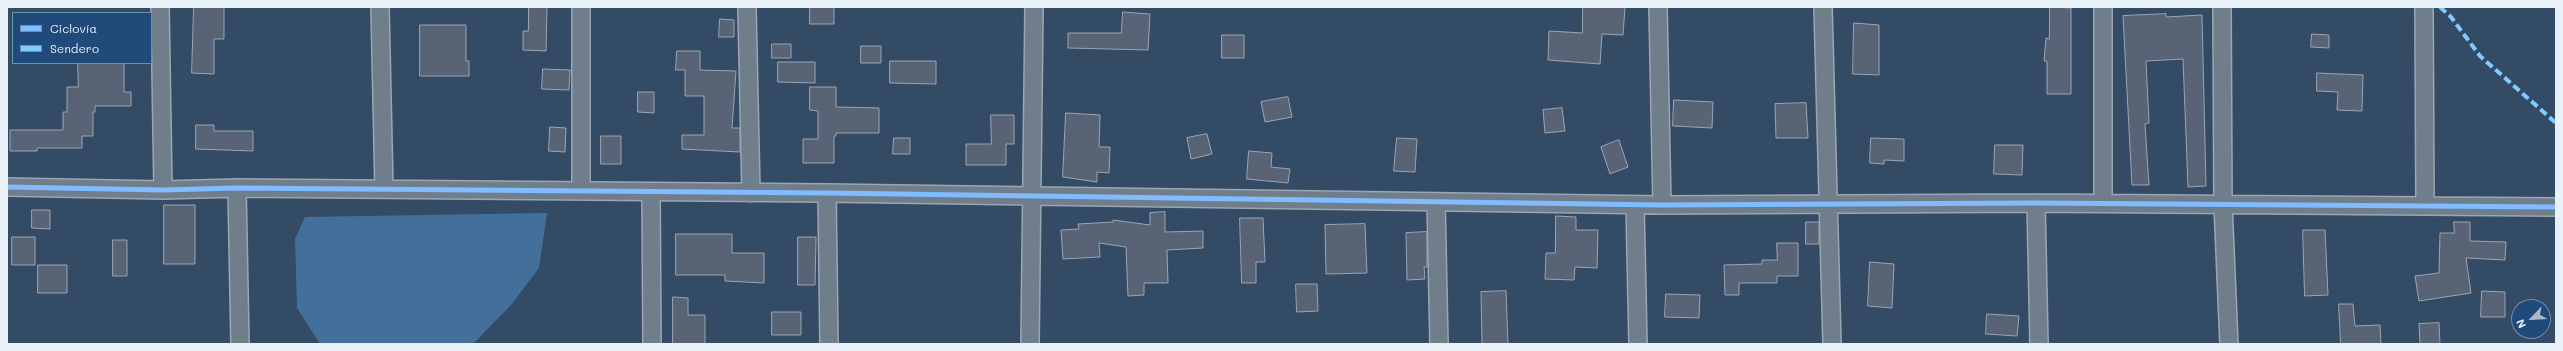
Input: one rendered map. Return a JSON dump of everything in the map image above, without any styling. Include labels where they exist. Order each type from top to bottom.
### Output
[{"type":"street","points":[[160,7],[164,190]]},
{"type":"street","points":[[380,7],[384,190]]},
{"type":"street","points":[[581,7],[581,191]]},
{"type":"street","points":[[747,7],[751,193]]},
{"type":"street","points":[[1030,344],[1034,7]]},
{"type":"street","points":[[1658,7],[1662,205]]},
{"type":"street","points":[[1823,7],[1832,344]]},
{"type":"street","points":[[2103,7],[2103,203]]},
{"type":"street","points":[[2222,7],[2223,204],[2228,344]]},
{"type":"street","points":[[2424,7],[2425,206]]},
{"type":"street","points":[[7,187],[164,190],[237,188],[827,193],[1635,205],[2103,203],[2556,207]]},
{"type":"street","points":[[237,188],[240,344]]},
{"type":"street","points":[[651,192],[652,344]]},
{"type":"street","points":[[827,193],[829,344]]},
{"type":"street","points":[[1436,202],[1439,344]]},
{"type":"street","points":[[2036,203],[2039,344]]},
{"type":"street","points":[[1635,205],[1638,344]]},
{"type":"water","points":[[547,213],[539,268],[511,305],[473,344],[320,344],[297,308],[295,239],[305,217]]},
{"type":"building","points":[[194,7],[224,7],[224,39],[214,39],[214,74],[192,73]]},
{"type":"building","points":[[529,7],[547,7],[546,51],[523,50],[523,31],[528,31]]},
{"type":"building","points":[[810,7],[834,7],[834,24],[810,24]]},
{"type":"building","points":[[1583,7],[1625,7],[1623,35],[1602,34],[1600,64],[1548,60],[1549,31],[1582,33]]},
{"type":"building","points":[[2050,7],[2071,8],[2071,94],[2047,94],[2047,61],[2044,61],[2046,38],[2049,39]]},
{"type":"building","points":[[1123,12],[1150,14],[1148,50],[1068,48],[1068,33],[1121,33]]},
{"type":"building","points":[[2166,14],[2166,17],[2202,15],[2206,186],[2188,187],[2183,59],[2146,61],[2149,123],[2145,124],[2149,185],[2132,185],[2123,16]]},
{"type":"building","points":[[720,19],[734,20],[734,37],[719,37]]},
{"type":"building","points":[[1854,23],[1879,25],[1879,75],[1853,74]]},
{"type":"building","points":[[420,25],[466,25],[466,61],[469,61],[469,76],[420,76]]},
{"type":"building","points":[[2312,34],[2329,35],[2329,48],[2311,47]]},
{"type":"building","points":[[1222,35],[1244,35],[1244,58],[1222,58]]},
{"type":"building","points":[[772,44],[791,44],[791,58],[772,58]]},
{"type":"building","points":[[861,46],[881,46],[881,63],[861,63]]},
{"type":"building","points":[[677,51],[700,51],[700,70],[736,71],[732,128],[740,128],[740,152],[682,149],[682,135],[704,135],[704,96],[685,96],[685,70],[676,70]]},
{"type":"building","points":[[890,61],[936,61],[936,84],[890,83]]},
{"type":"building","points":[[778,62],[815,62],[815,83],[778,82]]},
{"type":"building","points":[[78,64],[124,64],[124,92],[131,92],[131,106],[95,106],[95,112],[93,112],[93,136],[82,136],[82,148],[37,148],[37,151],[10,151],[10,130],[63,130],[63,112],[67,112],[67,87],[78,87]]},
{"type":"building","points":[[543,69],[570,70],[569,90],[542,89]]},
{"type":"building","points":[[2317,73],[2363,75],[2362,111],[2337,110],[2338,92],[2317,91]]},
{"type":"building","points":[[810,87],[836,87],[836,107],[879,108],[879,133],[836,133],[836,136],[834,136],[834,163],[803,163],[803,139],[818,139],[818,111],[810,110]]},
{"type":"building","points":[[638,92],[654,92],[654,113],[638,112]]},
{"type":"building","points":[[1288,97],[1292,117],[1265,122],[1261,102]]},
{"type":"building","points":[[1674,100],[1713,102],[1712,128],[1673,126]]},
{"type":"building","points":[[1806,103],[1808,138],[1776,138],[1775,104]]},
{"type":"building","points":[[1562,108],[1565,131],[1545,133],[1543,110]]},
{"type":"building","points":[[1066,113],[1100,115],[1099,147],[1110,147],[1109,173],[1097,172],[1097,182],[1063,177]]},
{"type":"building","points":[[991,115],[1014,115],[1014,144],[1006,144],[1006,165],[966,165],[966,144],[991,144]]},
{"type":"building","points":[[196,125],[214,125],[214,131],[253,131],[253,151],[196,149]]},
{"type":"building","points":[[550,127],[566,128],[565,152],[549,151]]},
{"type":"building","points":[[1207,134],[1212,154],[1191,159],[1187,138]]},
{"type":"building","points":[[601,136],[621,136],[621,164],[601,164]]},
{"type":"building","points":[[894,138],[910,138],[910,154],[893,154]]},
{"type":"building","points":[[1397,138],[1417,139],[1415,172],[1394,171]]},
{"type":"building","points":[[1871,138],[1904,139],[1904,161],[1884,160],[1884,164],[1870,163]]},
{"type":"building","points":[[1619,140],[1628,167],[1610,174],[1601,147]]},
{"type":"building","points":[[1995,145],[2023,145],[2022,175],[1994,174]]},
{"type":"building","points":[[1249,151],[1272,153],[1271,167],[1290,169],[1288,183],[1247,179]]},
{"type":"building","points":[[164,205],[195,205],[195,264],[164,264]]},
{"type":"building","points":[[32,210],[50,210],[50,229],[32,228]]},
{"type":"building","points":[[1165,212],[1165,232],[1203,231],[1203,248],[1167,250],[1168,283],[1144,283],[1144,295],[1128,296],[1126,247],[1099,243],[1100,257],[1063,259],[1061,230],[1079,229],[1078,224],[1113,222],[1113,220],[1150,225],[1150,213]]},
{"type":"building","points":[[1556,216],[1576,217],[1576,230],[1598,230],[1597,268],[1575,267],[1574,280],[1545,279],[1546,253],[1555,253]]},
{"type":"building","points":[[1240,218],[1263,218],[1265,262],[1256,262],[1256,283],[1242,283]]},
{"type":"building","points":[[1806,222],[1819,222],[1819,244],[1806,244]]},
{"type":"building","points":[[2454,222],[2470,222],[2470,241],[2506,242],[2505,260],[2466,258],[2471,293],[2419,301],[2415,276],[2439,273],[2440,233],[2454,233]]},
{"type":"building","points":[[1365,224],[1367,273],[1326,274],[1325,225]]},
{"type":"building","points":[[2303,230],[2325,230],[2328,295],[2305,296]]},
{"type":"building","points":[[1427,232],[1427,267],[1424,267],[1425,279],[1407,280],[1406,233]]},
{"type":"building","points":[[676,234],[732,234],[732,253],[764,253],[764,283],[725,281],[725,275],[676,275]]},
{"type":"building","points":[[12,237],[35,237],[35,265],[12,265]]},
{"type":"building","points":[[798,237],[816,237],[815,285],[798,285]]},
{"type":"building","points":[[113,240],[127,240],[127,276],[113,276]]},
{"type":"building","points":[[1777,243],[1798,243],[1798,276],[1777,276],[1777,283],[1739,283],[1739,295],[1725,295],[1724,265],[1762,264],[1762,260],[1777,260]]},
{"type":"building","points":[[1870,262],[1894,264],[1892,308],[1868,306]]},
{"type":"building","points":[[38,265],[67,265],[67,293],[38,293]]},
{"type":"building","points":[[1296,284],[1317,284],[1318,311],[1297,312]]},
{"type":"building","points":[[1506,291],[1508,344],[1482,344],[1481,292]]},
{"type":"building","points":[[2482,291],[2505,292],[2505,317],[2481,317]]},
{"type":"building","points":[[1666,294],[1700,295],[1699,318],[1665,317]]},
{"type":"building","points":[[673,297],[688,298],[688,315],[705,315],[705,344],[673,344]]},
{"type":"building","points":[[2339,304],[2353,304],[2355,326],[2380,325],[2381,344],[2341,344]]},
{"type":"building","points":[[772,312],[801,312],[801,335],[772,335]]},
{"type":"building","points":[[1987,314],[2019,316],[2017,336],[1986,334]]},
{"type":"building","points":[[2439,323],[2440,344],[2420,344],[2419,324]]},
{"type":"marked path","points":[[2440,7],[2451,17],[2480,56],[2556,123]]},
{"type":"cycle path","points":[[7,187],[163,190],[237,188],[827,193],[1662,205],[2036,203],[2556,207]]}]
